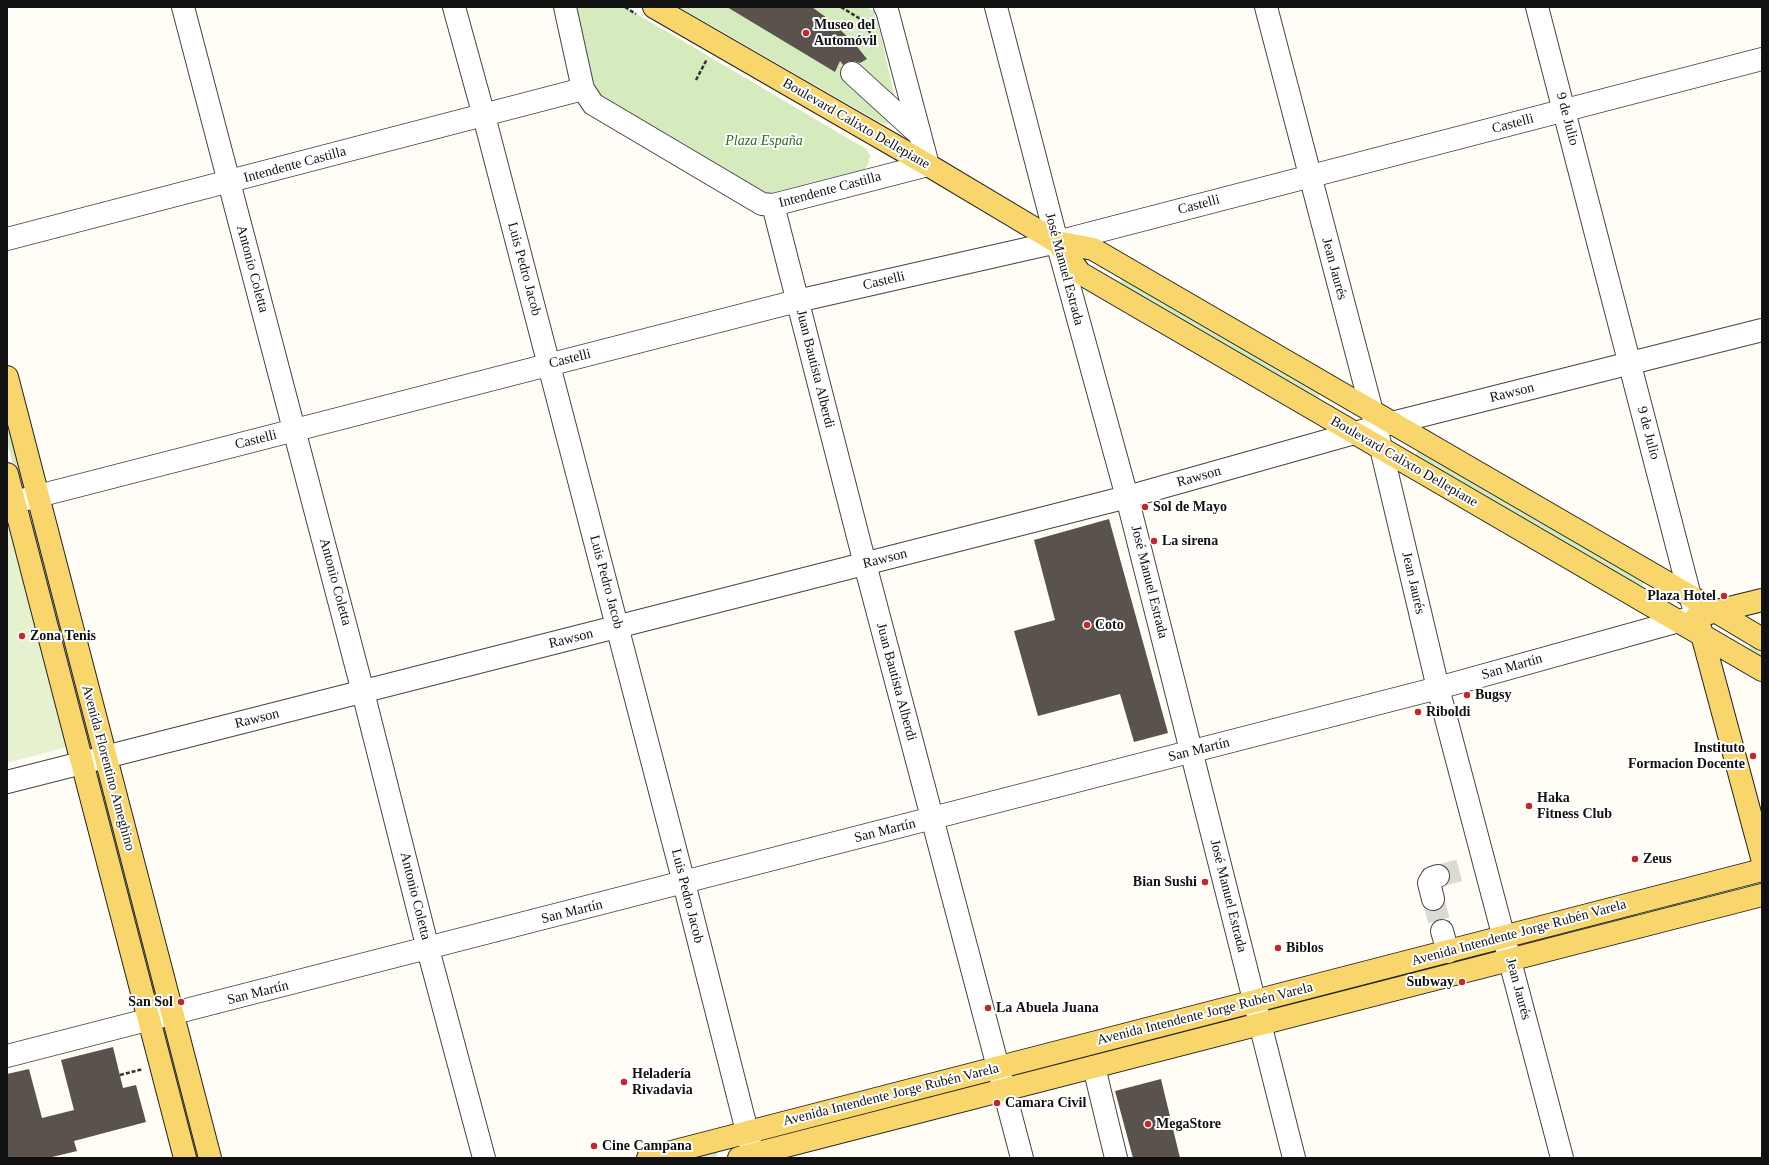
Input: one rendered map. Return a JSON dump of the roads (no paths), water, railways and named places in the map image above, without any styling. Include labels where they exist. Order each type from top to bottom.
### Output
[{"type":"main road","name":"Boulevard Calixto Dellepiane","points":[[646,11],[928,165],[1057,242],[1093,249],[1379,420],[1690,596],[1698,621]]},
{"type":"main road","name":"Boulevard Calixto Dellepiane","points":[[1057,242],[1080,273],[1380,448],[1698,621],[1762,670]]},
{"type":"main road","name":"Avenida Florentino Ameghino","points":[[7,377],[210,1158]]},
{"type":"main road","name":"Avenida Florentino Ameghino","points":[[7,474],[11,503],[82,763],[185,1158]]},
{"type":"main road","name":"San Martín","points":[[1698,621],[1762,600]]},
{"type":"main road","name":"Boulevard Calixto Dellepiane","points":[[1698,621],[1762,639]]},
{"type":"main road","points":[[1698,621],[1762,858]]},
{"type":"main road","name":"Avenida Intendente Jorge Rubén Varela","points":[[648,1158],[1762,870]]},
{"type":"main road","name":"Avenida Intendente Jorge Rubén Varela","points":[[749,1157],[1762,895]]},
{"type":"street","name":"Antonio Coletta","points":[[183,7],[295,430],[428,949],[484,1158]]},
{"type":"street","name":"Luis Pedro Jacob","points":[[454,7],[484,116],[684,883],[747,1132],[749,1157]]},
{"type":"street","name":"Intendente Castilla","points":[[565,7],[584,89],[593,104],[762,204],[773,206],[928,165]]},
{"type":"street","name":"José Manuel Estrada","points":[[996,7],[1057,242],[1127,497],[1294,1158]]},
{"type":"street","name":"Jean Jaurés","points":[[1266,7],[1310,176],[1379,420],[1380,448],[1438,688],[1476,865],[1504,937],[1562,1158]]},
{"type":"street","name":"9 de Julio","points":[[1537,7],[1690,596]]},
{"type":"street","points":[[891,8],[928,165]]},
{"type":"street","name":"Castelli","points":[[11,503],[797,301],[1057,242],[1762,59]]},
{"type":"street","points":[[852,73],[920,135]]},
{"type":"street","name":"Intendente Castilla","points":[[7,239],[584,89]]},
{"type":"street","name":"Juan Bautista Alberdi","points":[[773,206],[865,564],[1022,1158]]},
{"type":"street","name":"Rawson","points":[[7,782],[1127,497],[1354,433],[1379,420],[1630,363],[1762,330]]},
{"type":"street","name":"San Martín","points":[[7,1056],[149,1021],[1698,621]]},
{"type":"street","points":[[1434,899],[1429,882],[1432,878],[1438,876]]},
{"type":"street","points":[[1442,931],[1448,952]]},
{"type":"street","points":[[1094,1067],[1116,1158]]},
{"type":"tunnel","points":[[1438,876],[1468,868]]},
{"type":"tunnel","points":[[1433,899],[1442,931]]},
{"type":"place","name":"Museo del Automóvil","points":[[806,33]]},
{"type":"place","name":"Sol de Mayo","points":[[1145,507]]},
{"type":"place","name":"La sirena","points":[[1154,541]]},
{"type":"place","name":"Plaza Hotel","points":[[1724,596]]},
{"type":"place","name":"Coto","points":[[1087,625]]},
{"type":"place","name":"Zona Tenis","points":[[22,636]]},
{"type":"place","name":"Bugsy","points":[[1467,695]]},
{"type":"place","name":"Riboldi","points":[[1418,712]]},
{"type":"place","name":"Instituto Formacion Docente","points":[[1753,756]]},
{"type":"place","name":"Haka Fitness Club","points":[[1529,806]]},
{"type":"place","name":"Zeus","points":[[1635,859]]},
{"type":"place","name":"Bian Sushi","points":[[1205,882]]},
{"type":"place","name":"Biblos","points":[[1278,948]]},
{"type":"place","name":"Subway","points":[[1462,982]]},
{"type":"place","name":"San Sol","points":[[181,1002]]},
{"type":"place","name":"La Abuela Juana","points":[[988,1008]]},
{"type":"place","name":"Heladería Rivadavia","points":[[624,1082]]},
{"type":"place","name":"Camara Civil","points":[[997,1103]]},
{"type":"place","name":"MegaStore","points":[[1148,1124]]},
{"type":"place","name":"Cine Campana","points":[[594,1146]]},
{"type":"park label","name":"Plaza España","points":[[764,141]]}]
